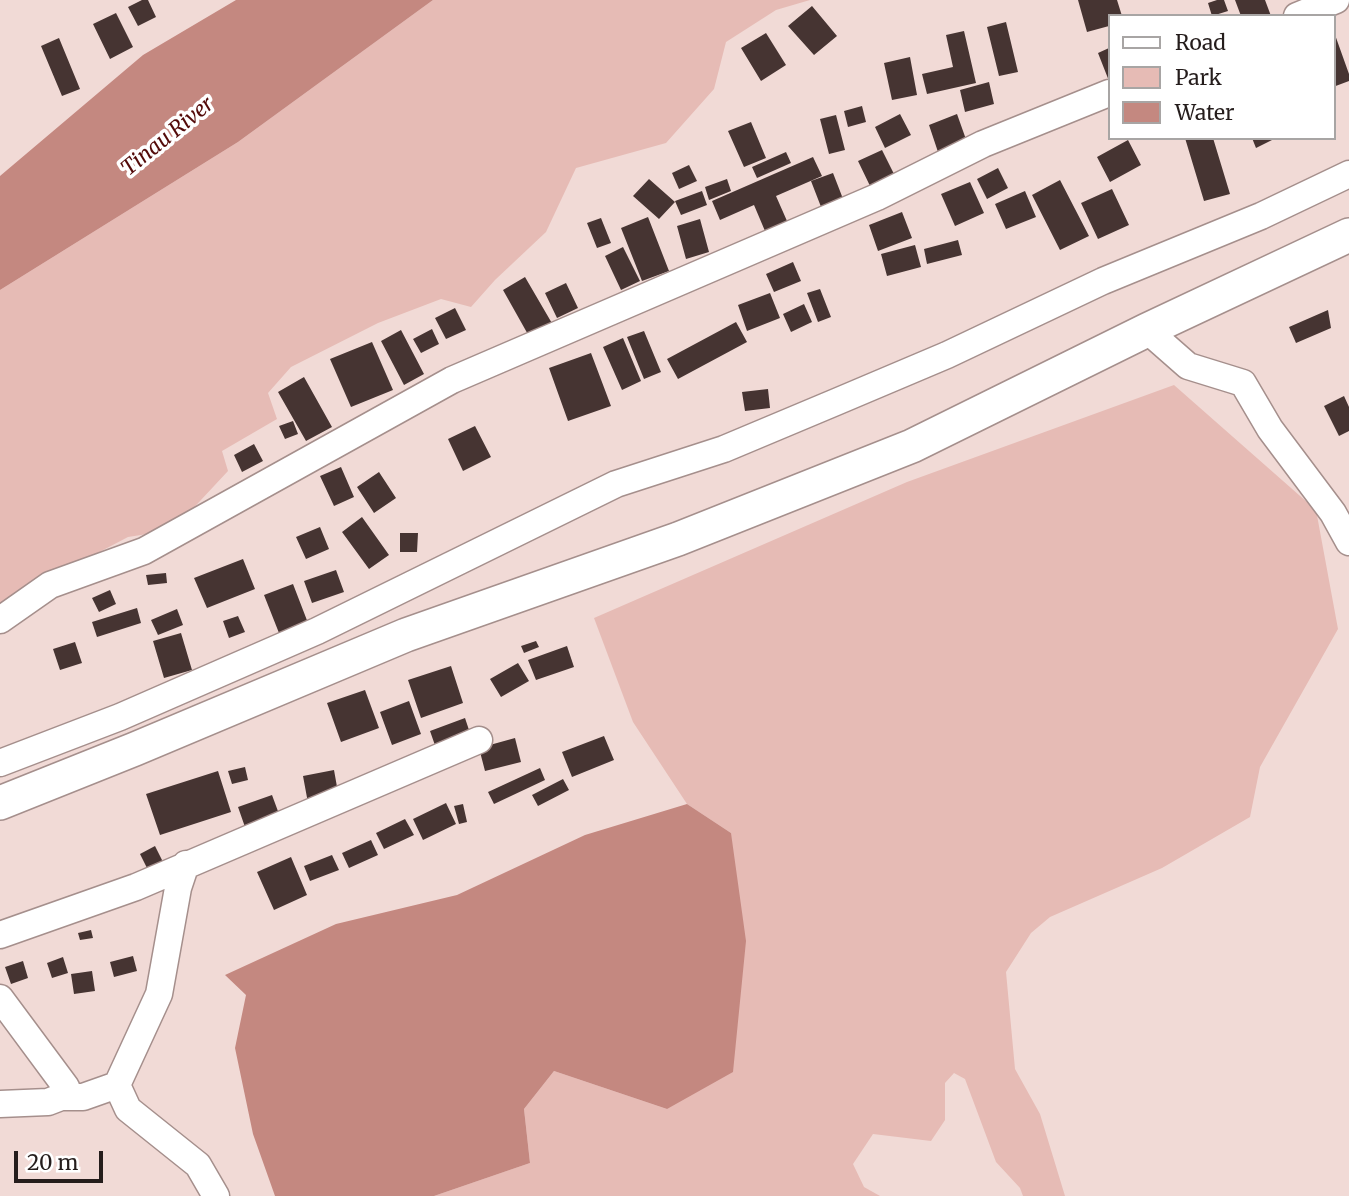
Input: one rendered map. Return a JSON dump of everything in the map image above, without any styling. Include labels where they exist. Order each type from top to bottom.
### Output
[{"type":"street","points":[[1302,14],[1336,0]]},
{"type":"street","points":[[0,620],[50,585],[144,551],[452,380],[877,197],[983,144],[1108,93]]},
{"type":"street","points":[[0,763],[120,717],[317,631],[616,484],[724,449],[836,402],[947,355],[1103,281],[1261,216],[1349,174]]},
{"type":"street","points":[[0,803],[406,635],[678,539],[912,446],[1147,330],[1349,235]]},
{"type":"street","points":[[1147,330],[1188,366],[1243,383],[1270,429],[1333,513],[1349,542]]},
{"type":"street","points":[[0,935],[136,887],[479,740]]},
{"type":"street","points":[[0,1104],[83,1097],[117,1085],[159,994],[178,887],[187,864]]},
{"type":"street","points":[[0,998],[66,1087],[61,1097]]},
{"type":"street","points":[[117,1085],[128,1109],[198,1165],[216,1196]]},
{"type":"green space","points":[[433,0],[810,0],[776,10],[726,42],[714,89],[666,143],[576,168],[546,232],[495,280],[471,307],[441,299],[378,323],[291,367],[268,393],[277,419],[222,451],[228,471],[173,530],[128,537],[0,604],[0,290],[238,142]]},
{"type":"green space","points":[[1174,385],[1316,510],[1338,629],[1260,767],[1250,817],[1162,868],[1050,917],[1031,933],[1006,972],[1015,1069],[1040,1114],[1065,1196],[1023,1196],[1020,1188],[996,1162],[965,1079],[954,1073],[945,1083],[945,1120],[931,1141],[873,1134],[853,1164],[864,1187],[880,1196],[434,1196],[530,1163],[524,1109],[554,1071],[667,1109],[731,833],[687,804],[633,722],[594,618],[907,482]]},
{"type":"water","name":"Tinau River","points":[[236,0],[433,0],[238,142],[0,290],[0,176],[143,55]]},
{"type":"water","points":[[687,804],[731,833],[746,941],[733,1072],[667,1109],[554,1071],[524,1109],[530,1163],[434,1196],[275,1196],[253,1134],[235,1048],[246,995],[225,975],[336,924],[457,895],[585,835]]},
{"type":"building","points":[[148,0],[156,17],[138,26],[128,7]]},
{"type":"building","points":[[1078,0],[1117,0],[1121,14],[1108,14],[1108,26],[1087,32]]},
{"type":"building","points":[[1224,0],[1228,11],[1211,14],[1208,3]]},
{"type":"building","points":[[1235,0],[1265,0],[1270,14],[1240,14]]},
{"type":"building","points":[[812,6],[837,36],[814,55],[788,26]]},
{"type":"building","points":[[116,13],[133,47],[110,59],[93,24]]},
{"type":"building","points":[[1006,22],[1018,72],[999,76],[987,27]]},
{"type":"building","points":[[964,31],[976,83],[927,94],[922,74],[953,67],[946,35]]},
{"type":"building","points":[[766,33],[786,65],[761,81],[741,48]]},
{"type":"building","points":[[1335,35],[1349,74],[1349,81],[1335,86]]},
{"type":"building","points":[[59,38],[80,89],[62,96],[41,46]]},
{"type":"building","points":[[1108,48],[1108,78],[1098,53]]},
{"type":"building","points":[[910,57],[917,95],[892,100],[884,63]]},
{"type":"building","points":[[989,82],[994,104],[965,112],[960,90]]},
{"type":"building","points":[[862,106],[866,122],[848,127],[844,111]]},
{"type":"building","points":[[900,114],[911,135],[885,148],[875,127]]},
{"type":"building","points":[[957,114],[968,145],[939,155],[929,125]]},
{"type":"building","points":[[836,115],[845,150],[829,154],[820,119]]},
{"type":"building","points":[[751,122],[766,158],[744,167],[728,131]]},
{"type":"building","points":[[1128,140],[1141,165],[1110,182],[1097,157]]},
{"type":"building","points":[[1186,140],[1214,140],[1230,194],[1204,201]]},
{"type":"building","points":[[1253,140],[1272,140],[1256,148]]},
{"type":"building","points":[[882,150],[895,176],[871,188],[858,161]]},
{"type":"building","points":[[786,152],[791,163],[757,178],[752,167]]},
{"type":"building","points":[[813,157],[822,176],[776,196],[787,221],[765,231],[754,205],[720,220],[712,201]]},
{"type":"building","points":[[689,165],[697,181],[679,189],[672,173]]},
{"type":"building","points":[[998,168],[1008,188],[987,199],[977,179]]},
{"type":"building","points":[[833,173],[845,204],[823,212],[811,181]]},
{"type":"building","points":[[649,179],[675,202],[659,219],[633,196]]},
{"type":"building","points":[[727,179],[731,191],[709,200],[705,187]]},
{"type":"building","points":[[1060,180],[1089,236],[1060,250],[1032,195]]},
{"type":"building","points":[[970,182],[984,213],[955,226],[941,194]]},
{"type":"building","points":[[1112,189],[1129,225],[1098,239],[1081,203]]},
{"type":"building","points":[[702,191],[707,205],[681,215],[675,201]]},
{"type":"building","points":[[1025,191],[1036,217],[1006,229],[995,204]]},
{"type":"building","points":[[902,212],[912,238],[878,251],[869,225]]},
{"type":"building","points":[[648,217],[669,271],[642,281],[621,228]]},
{"type":"building","points":[[601,218],[611,243],[597,248],[587,223]]},
{"type":"building","points":[[700,219],[709,252],[686,259],[677,226]]},
{"type":"building","points":[[958,240],[962,255],[927,264],[924,249]]},
{"type":"building","points":[[915,245],[921,267],[887,276],[881,254]]},
{"type":"building","points":[[623,247],[640,281],[621,290],[605,256]]},
{"type":"building","points":[[793,262],[801,281],[774,292],[766,274]]},
{"type":"building","points":[[525,277],[553,325],[530,338],[503,290]]},
{"type":"building","points":[[566,283],[578,308],[557,318],[545,293]]},
{"type":"building","points":[[820,289],[831,317],[818,322],[807,293]]},
{"type":"building","points":[[770,293],[780,318],[747,331],[738,305]]},
{"type":"building","points":[[804,304],[812,322],[791,332],[783,314]]},
{"type":"building","points":[[455,308],[466,330],[446,339],[435,318]]},
{"type":"building","points":[[1328,310],[1331,328],[1296,343],[1289,327]]},
{"type":"building","points":[[736,322],[747,342],[678,379],[667,359]]},
{"type":"building","points":[[432,329],[439,344],[421,353],[413,339]]},
{"type":"building","points":[[401,330],[424,374],[404,385],[381,341]]},
{"type":"building","points":[[644,331],[661,372],[644,379],[627,337]]},
{"type":"building","points":[[623,338],[641,381],[622,390],[603,347]]},
{"type":"building","points":[[372,342],[393,390],[351,407],[330,359]]},
{"type":"building","points":[[591,353],[611,406],[568,421],[549,368]]},
{"type":"building","points":[[304,377],[332,427],[306,441],[278,392]]},
{"type":"building","points":[[768,389],[770,408],[745,411],[742,392]]},
{"type":"building","points":[[1344,396],[1349,407],[1349,431],[1339,436],[1324,406]]},
{"type":"building","points":[[293,421],[298,434],[285,439],[279,426]]},
{"type":"building","points":[[475,426],[491,457],[463,471],[448,439]]},
{"type":"building","points":[[254,444],[263,461],[242,472],[234,455]]},
{"type":"building","points":[[341,467],[354,497],[334,506],[320,476]]},
{"type":"building","points":[[379,472],[396,498],[374,513],[357,487]]},
{"type":"building","points":[[362,517],[389,555],[369,569],[342,532]]},
{"type":"building","points":[[320,527],[329,549],[306,559],[296,537]]},
{"type":"building","points":[[400,533],[418,533],[417,552],[400,552]]},
{"type":"building","points":[[243,559],[255,589],[207,608],[194,578]]},
{"type":"building","points":[[336,570],[344,592],[312,603],[304,581]]},
{"type":"building","points":[[166,573],[167,583],[148,585],[146,575]]},
{"type":"building","points":[[293,584],[308,623],[279,633],[264,595]]},
{"type":"building","points":[[110,590],[116,604],[99,612],[92,598]]},
{"type":"building","points":[[137,608],[141,623],[97,637],[92,622]]},
{"type":"building","points":[[177,609],[183,625],[158,635],[151,620]]},
{"type":"building","points":[[238,616],[245,632],[229,638],[223,621]]},
{"type":"building","points":[[181,633],[192,670],[164,678],[153,641]]},
{"type":"building","points":[[536,641],[539,647],[524,653],[521,646]]},
{"type":"building","points":[[75,642],[82,663],[60,670],[53,649]]},
{"type":"building","points":[[567,646],[574,667],[536,680],[528,660]]},
{"type":"building","points":[[518,663],[529,681],[501,697],[490,679]]},
{"type":"building","points":[[451,666],[463,703],[421,718],[408,680]]},
{"type":"building","points":[[365,690],[379,728],[341,742],[327,703]]},
{"type":"building","points":[[409,701],[421,734],[392,745],[380,712]]},
{"type":"building","points":[[465,718],[472,739],[437,751],[430,731]]},
{"type":"building","points":[[604,736],[614,760],[572,777],[562,752]]},
{"type":"building","points":[[515,738],[521,762],[485,771],[479,748]]},
{"type":"building","points":[[245,767],[248,780],[232,784],[228,771]]},
{"type":"building","points":[[540,768],[545,780],[494,804],[488,792]]},
{"type":"building","points":[[334,770],[339,798],[308,803],[303,776]]},
{"type":"building","points":[[218,771],[231,812],[160,835],[146,794]]},
{"type":"building","points":[[563,779],[569,790],[538,806],[532,795]]},
{"type":"building","points":[[272,795],[279,814],[245,827],[238,807]]},
{"type":"building","points":[[446,803],[456,824],[423,840],[413,819]]},
{"type":"building","points":[[463,804],[467,822],[459,824],[454,806]]},
{"type":"building","points":[[405,819],[414,835],[384,849],[376,833]]},
{"type":"building","points":[[371,840],[378,855],[349,868],[342,853]]},
{"type":"building","points":[[155,846],[164,864],[149,872],[140,854]]},
{"type":"building","points":[[332,855],[339,870],[310,881],[304,866]]},
{"type":"building","points":[[291,857],[307,895],[274,910],[257,872]]},
{"type":"building","points":[[91,930],[93,938],[80,940],[78,933]]},
{"type":"building","points":[[133,956],[137,971],[114,977],[110,962]]},
{"type":"building","points":[[63,957],[68,973],[52,978],[47,963]]},
{"type":"building","points":[[23,961],[28,978],[11,984],[5,967]]},
{"type":"building","points":[[92,971],[95,991],[74,994],[71,974]]}]
